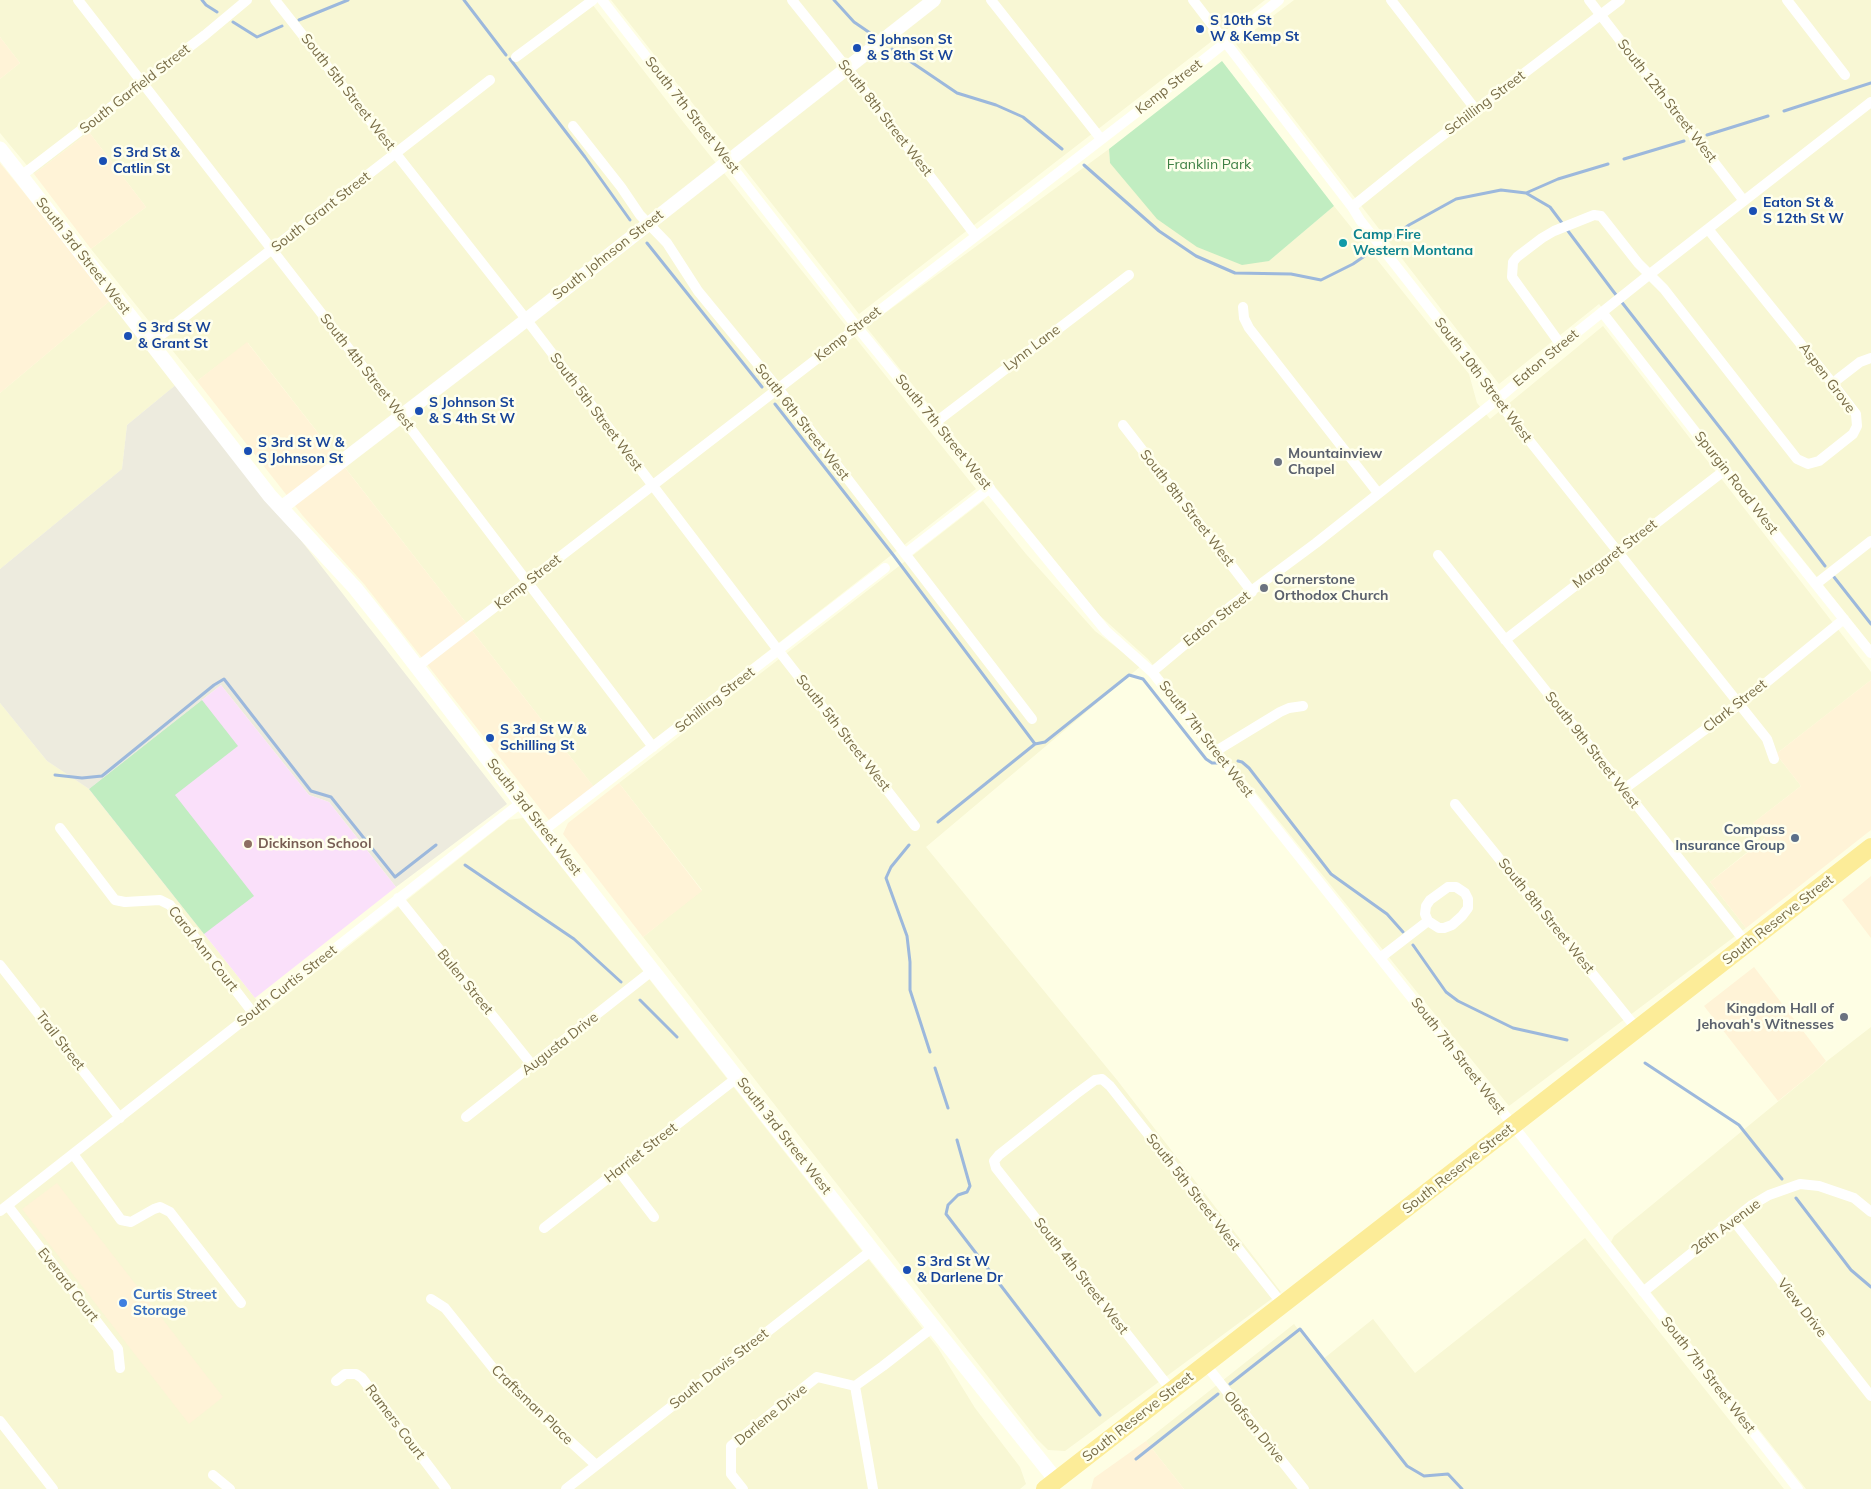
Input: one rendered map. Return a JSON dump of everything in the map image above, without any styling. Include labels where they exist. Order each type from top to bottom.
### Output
[{"type":"highway","name":"South Reserve Street","points":[[1055,1486],[1206,1364],[1871,847]]},
{"type":"main road","name":"South 3rd Street West","points":[[0,149],[280,508],[355,588],[543,831],[933,1326],[1055,1486]]},
{"type":"street","name":"South 4th Street West","points":[[78,0],[401,416],[653,747]]},
{"type":"street","name":"South Garfield Street","points":[[21,176],[143,83],[247,0]]},
{"type":"street","name":"South 5th Street West","points":[[276,0],[526,319],[778,650],[915,826]]},
{"type":"street","points":[[516,57],[593,0]]},
{"type":"street","name":"South 7th Street West","points":[[602,0],[857,327],[1106,631],[1152,672],[1216,751],[1798,1489]]},
{"type":"street","name":"South 8th Street West","points":[[792,0],[848,69],[976,236]]},
{"type":"street","name":"South Johnson Street","points":[[280,508],[729,162],[934,0]]},
{"type":"street","points":[[991,0],[1101,140]]},
{"type":"street","name":"South 10th Street West","points":[[1193,0],[1360,220],[1488,383],[1505,410],[1767,739],[1774,758]]},
{"type":"street","name":"Kemp Street","points":[[417,667],[1101,140],[1278,0]]},
{"type":"street","points":[[1391,0],[1476,110]]},
{"type":"street","name":"South 12th Street West","points":[[1589,0],[1744,201]]},
{"type":"street","name":"Schilling Street","points":[[1352,207],[1620,0]]},
{"type":"street","points":[[1787,0],[1845,75]]},
{"type":"street","name":"South Grant Street","points":[[151,343],[490,80]]},
{"type":"street","name":"Eaton Street","points":[[1152,672],[1226,610],[1252,592],[1498,399],[1619,298],[1871,102]]},
{"type":"street","name":"South 6th Street West","points":[[572,126],[621,187],[640,215],[666,243],[698,290],[777,388],[1032,719]]},
{"type":"street","name":"Aspen Grove","points":[[1561,345],[1512,277],[1513,262],[1517,257],[1554,231],[1594,215],[1601,216],[1638,263],[1664,289],[1797,459],[1808,464],[1819,461],[1853,434],[1857,426],[1856,414],[1834,384],[1708,229]]},
{"type":"street","name":"Lynn Lane","points":[[936,422],[1128,275]]},
{"type":"street","points":[[1243,307],[1244,318],[1249,328],[1378,493]]},
{"type":"street","name":"Spurgin Road West","points":[[1602,312],[1871,653]]},
{"type":"street","points":[[1838,379],[1860,362],[1871,358]]},
{"type":"street","name":"South 8th Street West","points":[[1123,425],[1252,592]]},
{"type":"street","name":"Margaret Street","points":[[1505,640],[1725,470]]},
{"type":"street","points":[[905,554],[990,488]]},
{"type":"street","points":[[1816,584],[1871,541]]},
{"type":"street","name":"South 9th Street West","points":[[1438,556],[1747,944]]},
{"type":"street","name":"Schilling Street","points":[[543,831],[886,568]]},
{"type":"street","name":"Clark Street","points":[[1624,789],[1740,704],[1844,619]]},
{"type":"street","points":[[1216,751],[1280,712],[1289,708],[1303,706]]},
{"type":"street","name":"South Curtis Street","points":[[4,1209],[522,802]]},
{"type":"street","name":"South 8th Street West","points":[[1455,804],[1637,1029]]},
{"type":"street","name":"Carol Ann Court","points":[[60,828],[115,900],[125,902],[160,900],[170,905],[253,1013]]},
{"type":"street","points":[[1456,887],[1465,893],[1468,899],[1468,908],[1452,924],[1439,928],[1428,921],[1426,906],[1443,889],[1456,887]]},
{"type":"street","name":"Bulen Street","points":[[398,898],[532,1065]]},
{"type":"street","points":[[1380,958],[1428,921]]},
{"type":"street","name":"Trail Street","points":[[0,965],[120,1118]]},
{"type":"street","name":"Augusta Drive","points":[[466,1117],[653,970]]},
{"type":"street","name":"Harriet Street","points":[[544,1228],[738,1078]]},
{"type":"street","name":"South 4th Street West","points":[[1102,1080],[1095,1080],[1076,1094],[994,1161],[996,1168],[1172,1391]]},
{"type":"street","name":"South 5th Street West","points":[[1102,1080],[1110,1086],[1283,1305]]},
{"type":"street","points":[[74,1154],[121,1220],[131,1222],[160,1207],[170,1212],[241,1303]]},
{"type":"street","points":[[618,1170],[654,1216]]},
{"type":"street","name":"26th Avenue","points":[[1643,1292],[1733,1220],[1769,1195],[1800,1184],[1818,1186],[1854,1198],[1870,1210]]},
{"type":"street","name":"Everard Court","points":[[4,1209],[118,1349],[120,1368]]},
{"type":"street","name":"View Drive","points":[[1733,1220],[1871,1396]]},
{"type":"street","name":"South Davis Street","points":[[566,1489],[872,1250]]},
{"type":"street","name":"Craftsman Place","points":[[431,1299],[445,1308],[501,1378],[596,1465]]},
{"type":"street","points":[[872,1489],[855,1386],[933,1326]]},
{"type":"street","name":"Olofson Drive","points":[[1206,1364],[1304,1489]]},
{"type":"street","name":"Ramers Court","points":[[336,1381],[345,1374],[356,1374],[362,1378],[446,1489]]},
{"type":"street","name":"Darlene Drive","points":[[743,1489],[731,1474],[731,1446],[817,1377],[855,1386]]},
{"type":"street","points":[[0,1421],[53,1489]]},
{"type":"street","points":[[214,1475],[230,1489]]},
{"type":"shaded area","points":[[0,0],[589,0],[684,123],[976,489],[594,787],[248,343],[197,381],[91,249],[146,207],[89,132],[34,174],[0,133],[0,79],[20,63],[0,37]]},
{"type":"shaded area","points":[[611,0],[1265,0],[859,314]]},
{"type":"shaded area","points":[[1294,0],[1871,0],[1871,645],[1599,304],[1499,384],[1236,44]]},
{"type":"shaded area","points":[[0,37],[20,63],[0,79]]},
{"type":"shaded area","points":[[89,132],[146,207],[91,249],[34,174]]},
{"type":"shaded area","points":[[1109,149],[1110,163],[1269,261],[1334,206],[1469,374],[1477,403],[1490,419],[1603,326],[1871,672],[1871,680],[1776,754],[1801,786],[1753,823],[1765,838],[1710,882],[1746,928],[1509,1106],[1148,659],[1098,614],[866,327]]},
{"type":"shaded area","points":[[0,163],[111,300],[0,393]]},
{"type":"shaded area","points":[[111,300],[178,383],[127,425],[122,469],[0,569],[0,393]]},
{"type":"shaded area","points":[[247,342],[594,787],[549,820],[364,584],[303,516],[197,381]]},
{"type":"shaded area","points":[[178,383],[507,804],[396,887],[329,802],[309,795],[221,685],[89,789],[47,761],[0,703],[0,569],[122,469],[127,425]]},
{"type":"shaded area","points":[[983,501],[1026,554],[1095,631],[1141,666],[926,847],[1117,1080],[1281,1292],[1065,1451],[1048,1450],[1037,1439],[643,937],[702,890],[619,783]]},
{"type":"shaded area","points":[[1871,680],[1871,830],[1746,928],[1710,882],[1765,839],[1753,823],[1801,786],[1776,754]]},
{"type":"shaded area","name":"Dickinson School","points":[[221,685],[309,795],[329,802],[396,887],[255,998],[89,789]]},
{"type":"shaded area","points":[[0,703],[47,761],[89,789],[255,998],[264,1013],[508,820],[523,818],[938,1348],[975,1408],[1020,1467],[1026,1484],[1020,1489],[0,1489]]},
{"type":"shaded area","points":[[619,783],[702,891],[643,937],[563,834],[568,823]]},
{"type":"shaded area","points":[[1871,876],[1871,938],[1842,900]]},
{"type":"shaded area","points":[[1754,967],[1826,1061],[1778,1101],[1704,1006]]},
{"type":"shaded area","points":[[1871,1027],[1871,1489],[1806,1489],[1611,1242],[1614,1236]]},
{"type":"shaded area","name":"Curtis Street Storage","points":[[57,1183],[223,1397],[189,1424],[22,1209]]},
{"type":"shaded area","points":[[1585,1238],[1784,1489],[1184,1489],[1146,1441],[1294,1324],[1322,1360],[1373,1319],[1415,1373]]},
{"type":"shaded area","points":[[1146,1441],[1184,1489],[1091,1489],[1094,1478]]},
{"type":"green space","name":"Franklin Park","points":[[1222,61],[1334,206],[1269,261],[1242,265],[1197,247],[1157,219],[1110,163],[1109,149]]},
{"type":"green space","points":[[202,700],[238,746],[175,795],[254,896],[204,934],[89,789]]},
{"type":"waterway","points":[[202,0],[217,12]]},
{"type":"waterway","points":[[299,20],[348,0]]},
{"type":"waterway","points":[[464,0],[506,55]]},
{"type":"waterway","points":[[834,0],[854,22],[873,35]]},
{"type":"waterway","points":[[233,22],[257,37],[282,26]]},
{"type":"waterway","points":[[892,49],[957,93],[996,105],[1023,117],[1062,149]]},
{"type":"waterway","points":[[510,59],[585,157],[630,220]]},
{"type":"waterway","points":[[1784,111],[1871,83]]},
{"type":"waterway","points":[[1707,135],[1768,116]]},
{"type":"waterway","points":[[1624,159],[1684,141]]},
{"type":"waterway","points":[[1526,193],[1558,179],[1608,164]]},
{"type":"waterway","points":[[1084,165],[1159,231],[1196,256],[1235,273],[1291,274],[1321,280],[1353,264],[1369,253]]},
{"type":"waterway","points":[[1391,238],[1409,225],[1456,199],[1501,190],[1526,193],[1550,207],[1825,566]]},
{"type":"waterway","points":[[647,243],[762,387]]},
{"type":"waterway","points":[[775,404],[894,556],[1035,744],[1045,742],[1129,675],[1143,679],[1206,759],[1212,763],[1219,763]]},
{"type":"waterway","points":[[1834,577],[1871,624]]},
{"type":"waterway","points":[[55,775],[82,778],[102,776],[214,685],[224,679],[311,791],[331,797],[395,877],[436,845]]},
{"type":"waterway","points":[[938,822],[1035,744]]},
{"type":"waterway","points":[[1238,761],[1249,768],[1331,874],[1387,914],[1403,932]]},
{"type":"waterway","points":[[909,845],[891,867],[886,878],[907,936],[910,962],[910,990],[930,1052]]},
{"type":"waterway","points":[[465,865],[574,939],[621,982]]},
{"type":"waterway","points":[[1413,945],[1446,992],[1458,1001],[1513,1028],[1567,1040]]},
{"type":"waterway","points":[[640,1000],[677,1037]]},
{"type":"waterway","points":[[1645,1063],[1739,1125],[1782,1179]]},
{"type":"waterway","points":[[935,1068],[948,1108]]},
{"type":"waterway","points":[[957,1140],[970,1186],[967,1192],[958,1195],[948,1205],[946,1214],[1100,1415]]},
{"type":"waterway","points":[[1796,1198],[1851,1270],[1871,1287]]},
{"type":"waterway","points":[[1230,1384],[1300,1329],[1407,1466],[1424,1476],[1448,1474],[1462,1489]]},
{"type":"waterway","points":[[1136,1459],[1218,1394]]},
{"type":"place","name":"S 10th St W & Kemp St","points":[[1200,29]]},
{"type":"place","name":"S Johnson St & S 8th St W","points":[[857,48]]},
{"type":"place","name":"S 3rd St & Catlin St","points":[[103,161]]},
{"type":"place","name":"Eaton St & S 12th St W","points":[[1753,211]]},
{"type":"place","name":"Camp Fire Western Montana","points":[[1343,243]]},
{"type":"place","name":"S 3rd St W & Grant St","points":[[128,336]]},
{"type":"place","name":"S Johnson St & S 4th St W","points":[[419,411]]},
{"type":"place","name":"S 3rd St W & S Johnson St","points":[[248,451]]},
{"type":"place","name":"Mountainview Chapel","points":[[1278,462]]},
{"type":"place","name":"Cornerstone Orthodox Church","points":[[1264,588]]},
{"type":"place","name":"S 3rd St W & Schilling St","points":[[490,738]]},
{"type":"place","name":"Compass Insurance Group","points":[[1795,838]]},
{"type":"place","name":"Dickinson School","points":[[248,844]]},
{"type":"place","name":"Kingdom Hall of Jehovah's Witnesses","points":[[1844,1017]]},
{"type":"place","name":"S 3rd St W & Darlene Dr","points":[[907,1270]]},
{"type":"place","name":"Curtis Street Storage","points":[[123,1303]]}]
